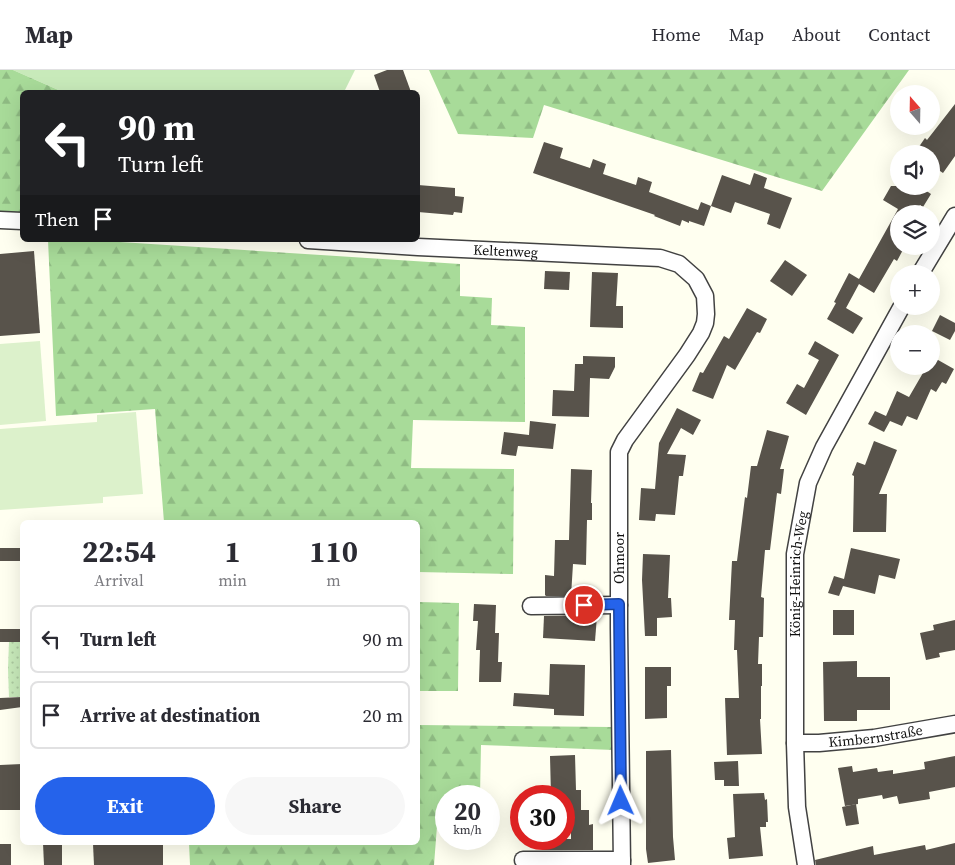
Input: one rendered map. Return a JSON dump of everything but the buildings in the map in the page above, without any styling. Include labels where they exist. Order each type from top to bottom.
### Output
[{"type":"street","points":[[925,265],[955,216]]},
{"type":"street","points":[[0,220],[20,221]]},
{"type":"street","name":"Keltenweg","points":[[339,242],[660,258],[679,264],[696,279]]},
{"type":"street","name":"Ohmoor","points":[[622,863],[619,452],[625,440],[701,333],[706,314],[705,296],[696,279]]},
{"type":"street","name":"König-Heinrich-Weg","points":[[806,865],[797,807],[795,554],[808,483],[824,447],[897,315]]},
{"type":"street","points":[[531,606],[619,604]]},
{"type":"street","name":"Kimbernstraße","points":[[795,743],[820,743],[874,738],[955,724]]},
{"type":"street","points":[[523,860],[622,863]]},
{"type":"green space","points":[[0,70],[13,70],[58,90],[20,90],[20,213],[0,211]]},
{"type":"green space","points":[[13,70],[355,70],[345,90],[58,90]]},
{"type":"green space","points":[[429,70],[909,70],[898,85],[890,85],[890,96],[822,191],[544,105],[533,138],[458,134]]},
{"type":"green space","points":[[48,242],[120,242],[460,264],[460,296],[492,298],[491,325],[525,327],[525,422],[413,420],[411,468],[514,469],[513,574],[420,572],[420,520],[164,520],[155,409],[56,416]]},
{"type":"green space","points":[[40,341],[46,421],[0,425],[0,344]]},
{"type":"green space","points":[[136,412],[143,494],[103,497],[103,503],[0,510],[0,429],[97,422],[97,415]]},
{"type":"green space","points":[[420,602],[459,603],[458,691],[420,691]]},
{"type":"green space","points":[[9,642],[20,642],[20,697],[9,697]]},
{"type":"green space","points":[[420,725],[612,727],[614,750],[481,745],[480,785],[435,785],[434,865],[190,865],[189,845],[420,845]]},
{"type":"route","points":[[584,605],[619,604],[621,801]]}]
